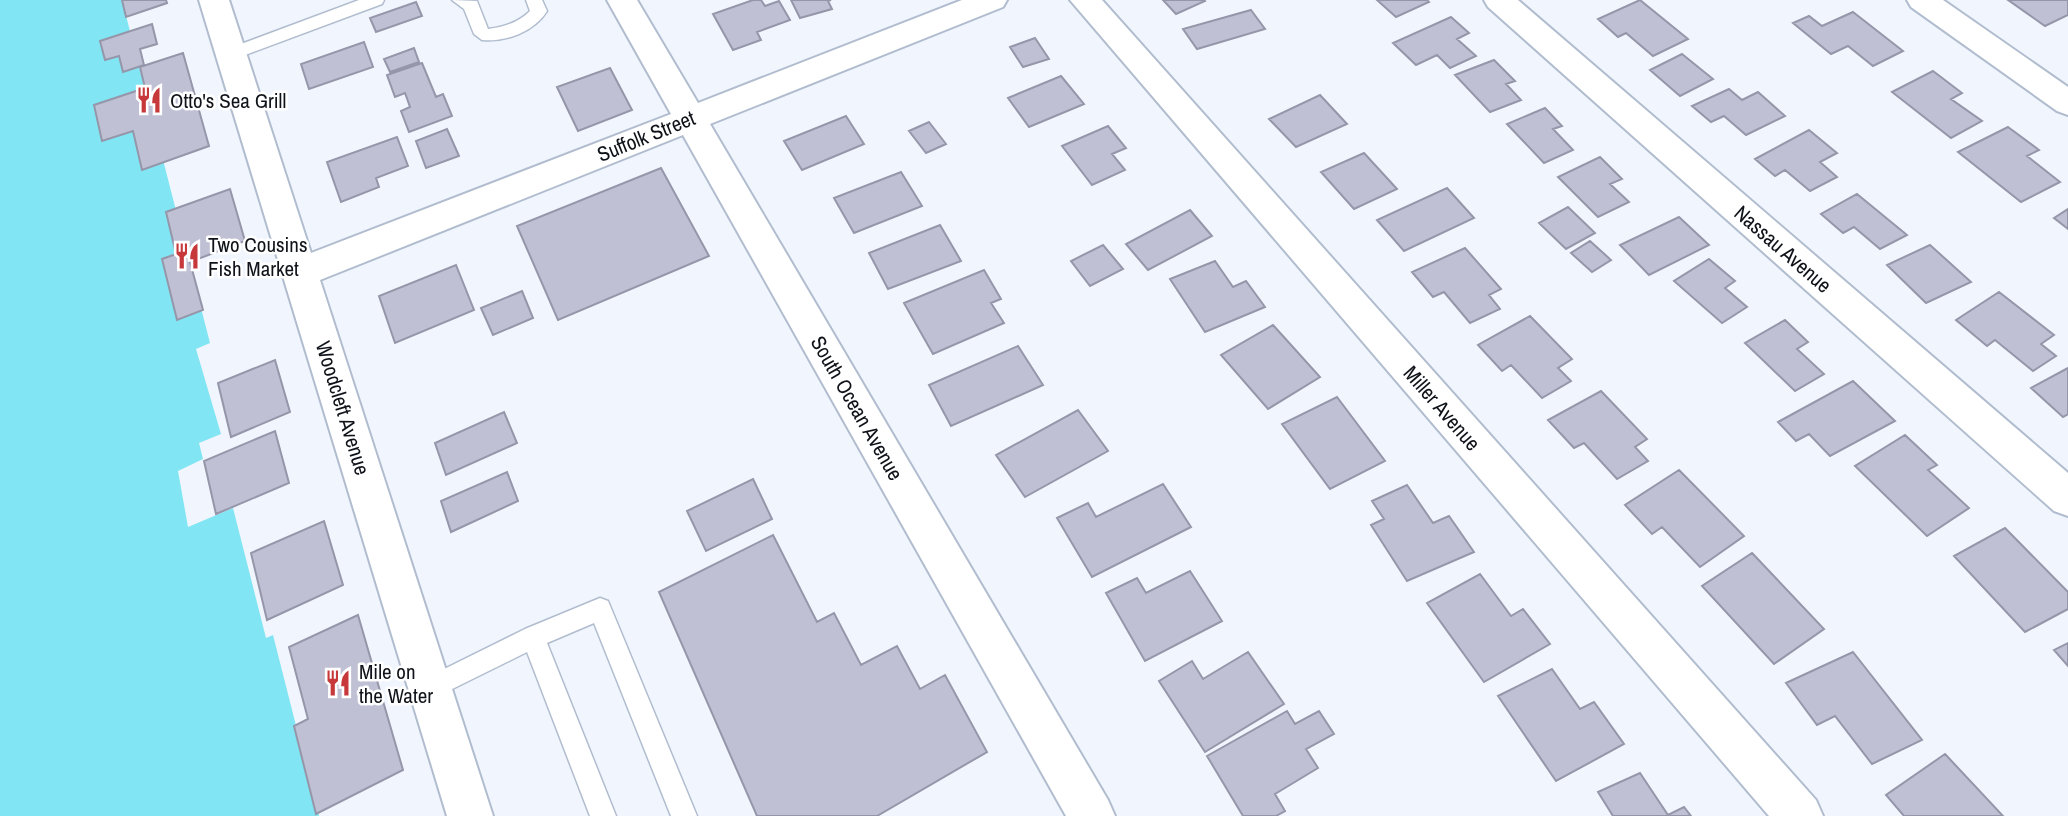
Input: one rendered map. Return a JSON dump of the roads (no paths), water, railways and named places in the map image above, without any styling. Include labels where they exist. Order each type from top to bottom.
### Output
[{"type":"street","name":"Woodcleft Avenue","points":[[214,0],[470,816]]},
{"type":"street","name":"South Ocean Avenue","points":[[622,0],[1092,816]]},
{"type":"street","name":"Suffolk Street","points":[[300,273],[992,0]]},
{"type":"street","name":"Miller Avenue","points":[[1084,0],[1800,816]]},
{"type":"street","name":"Nassau Avenue","points":[[1499,0],[2068,498]]},
{"type":"street","points":[[1922,0],[2068,103]]},
{"type":"lane","points":[[231,54],[376,0]]},
{"type":"lane","points":[[460,0],[471,5],[482,34],[490,36],[529,22],[537,16],[539,11],[534,0]]},
{"type":"lane","points":[[430,688],[533,637],[600,609],[684,816]]},
{"type":"lane","points":[[533,637],[603,816]]},
{"type":"water","points":[[0,0],[122,0],[210,343],[196,349],[221,434],[199,443],[203,459],[178,471],[188,527],[233,508],[266,638],[273,635],[319,816],[0,816]]},
{"type":"place","name":"Otto's Sea Grill","points":[[149,100]]},
{"type":"place","name":"Two Cousins Fish Market","points":[[187,256]]},
{"type":"place","name":"Mile on the Water","points":[[338,683]]}]
